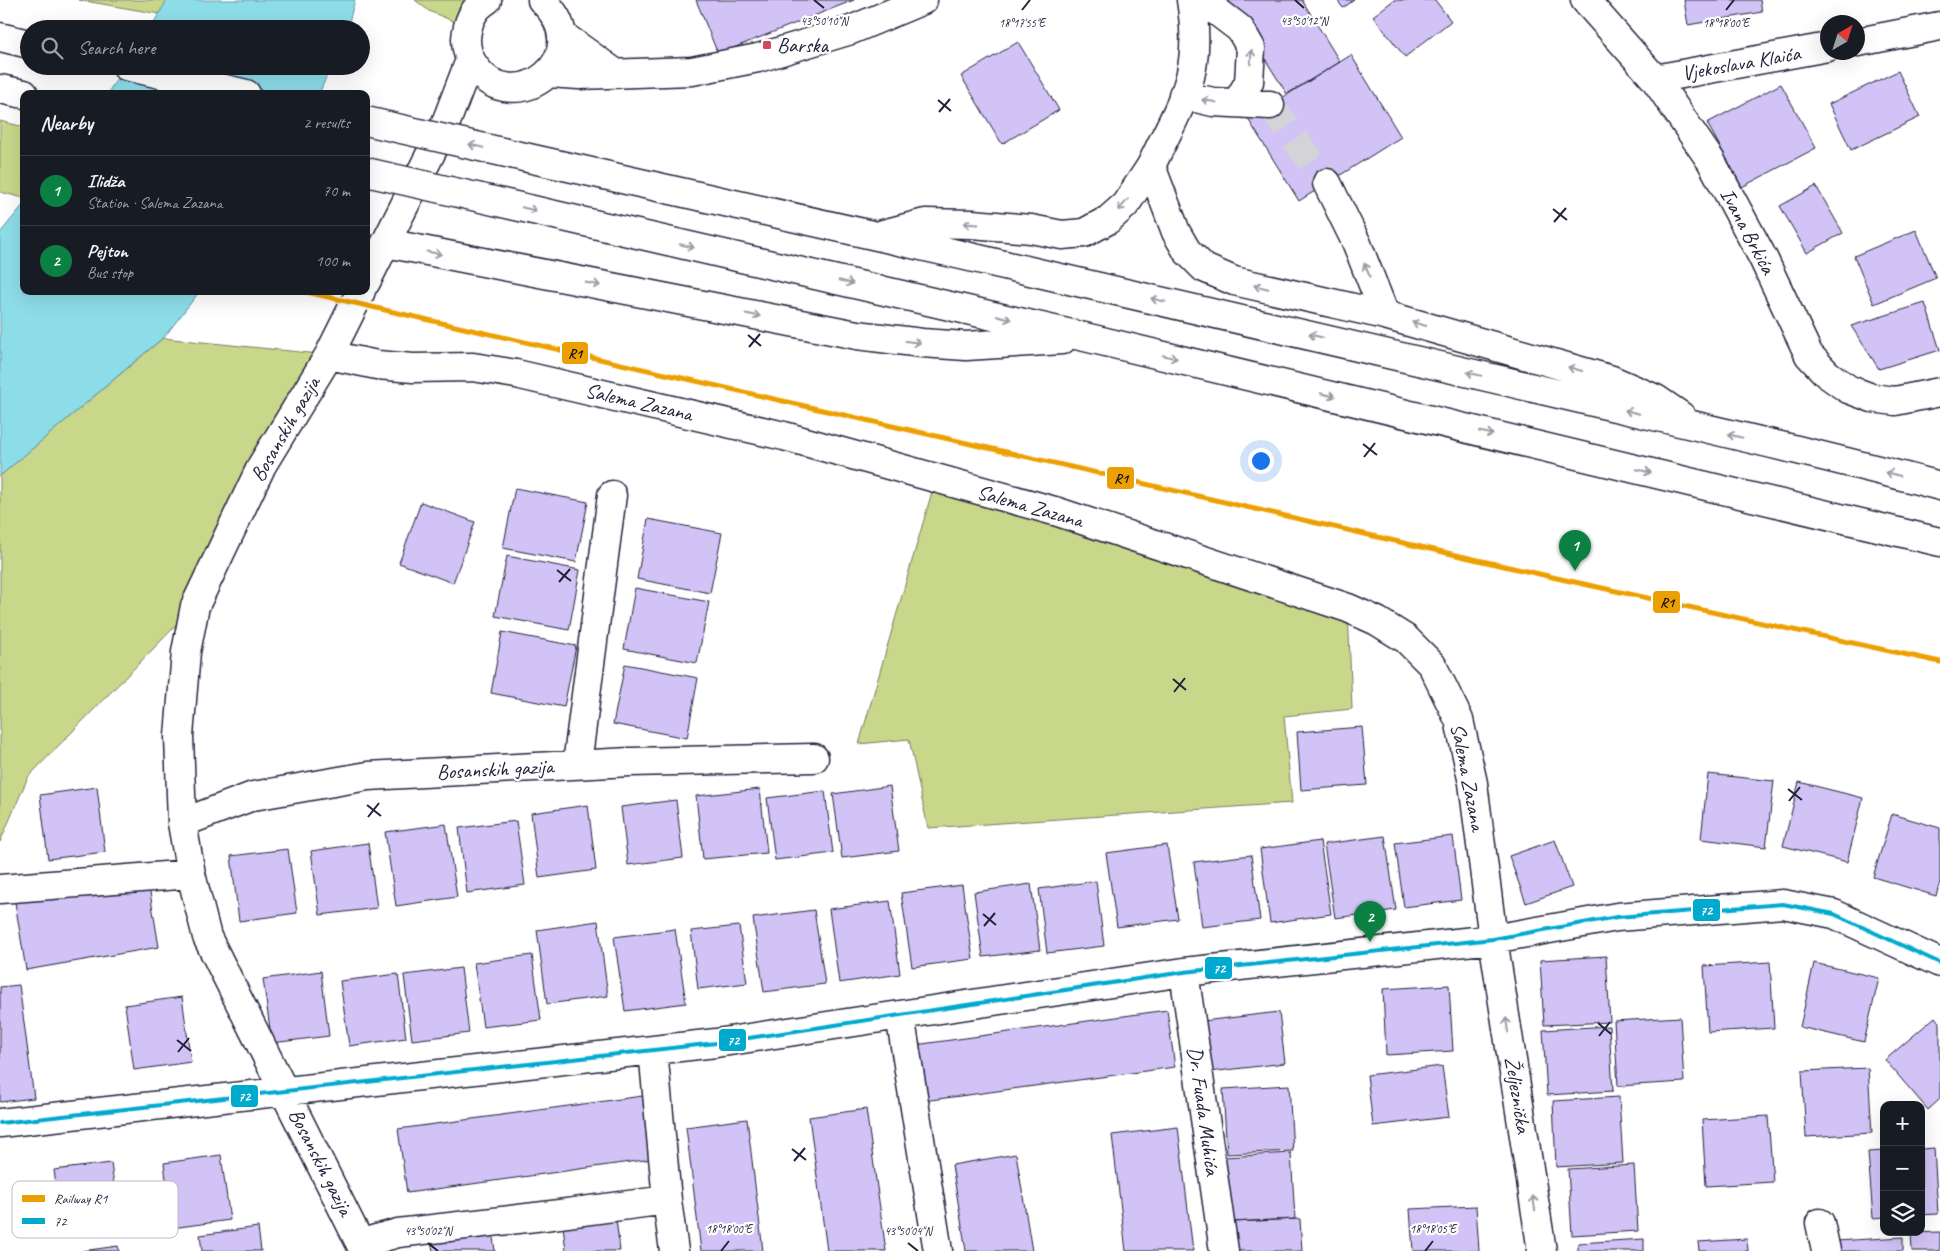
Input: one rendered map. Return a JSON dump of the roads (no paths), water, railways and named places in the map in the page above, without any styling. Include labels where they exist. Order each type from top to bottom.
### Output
[{"type":"main road","points":[[487,0],[472,14],[467,29],[466,45],[470,60],[479,73],[492,83],[508,88],[524,87],[538,82],[549,73],[559,58],[562,35],[557,18],[545,1]]},
{"type":"main road","points":[[549,73],[579,75],[692,71],[758,58],[851,30],[923,0]]},
{"type":"main road","points":[[880,235],[925,223],[972,224],[1031,229],[1062,235],[1084,233],[1108,220],[1125,205],[1151,166],[1184,95],[1190,76],[1194,46],[1194,17],[1191,0]]},
{"type":"main road","points":[[1202,0],[1240,29],[1251,48],[1249,82],[1237,103]]},
{"type":"main road","name":"Ivana Brkića","points":[[1584,0],[1655,79],[1711,161],[1763,258],[1809,354],[1827,374],[1848,389],[1872,398],[1895,401],[1940,392]]},
{"type":"main road","points":[[1865,41],[1940,26]]},
{"type":"main road","points":[[562,35],[615,73]]},
{"type":"main road","points":[[0,37],[20,42]]},
{"type":"main road","name":"Vjekoslava Klaića","points":[[1655,79],[1820,48]]},
{"type":"main road","points":[[370,274],[445,125],[470,60]]},
{"type":"main road","points":[[165,75],[229,90]]},
{"type":"main road","points":[[445,125],[492,83]]},
{"type":"main road","points":[[0,89],[20,93]]},
{"type":"main road","points":[[1184,95],[1213,102],[1270,105]]},
{"type":"main road","points":[[370,122],[880,235],[1848,462],[1940,486]]},
{"type":"main road","points":[[1151,166],[1176,232],[1187,251],[1204,268],[1234,281],[1385,315],[1612,380],[1656,399],[1697,427]]},
{"type":"main road","points":[[370,173],[1089,338],[1940,542]]},
{"type":"main road","points":[[1327,183],[1357,244],[1385,315]]},
{"type":"main road","points":[[386,243],[857,335],[966,346],[1006,345],[1089,338]]},
{"type":"main road","points":[[329,355],[359,295]]},
{"type":"main road","name":"Bosanskih gazija","points":[[329,355],[262,465],[195,606],[186,652],[179,736],[182,822],[191,874],[206,937],[363,1247]]},
{"type":"main road","name":"Salema Zazana","points":[[329,355],[376,365],[413,368],[473,367],[516,374],[784,436],[1058,512],[1348,608],[1377,621],[1406,639],[1432,665],[1459,720],[1473,784],[1493,939]]},
{"type":"main road","points":[[577,764],[612,495]]},
{"type":"main road","name":"Bosanskih gazija","points":[[182,822],[252,796],[368,776],[577,764],[814,758]]},
{"type":"main road","points":[[0,889],[191,874]]},
{"type":"main road","points":[[0,1123],[716,1043],[1184,972],[1493,939],[1617,918],[1783,904],[1834,914],[1940,963]]},
{"type":"main road","name":"Željeznička","points":[[1493,939],[1542,1251]]},
{"type":"main road","name":"Dr. Fuada Muhića","points":[[1184,972],[1224,1251]]},
{"type":"main road","points":[[900,1015],[938,1251]]},
{"type":"main road","points":[[653,1050],[667,1200],[674,1251]]},
{"type":"main road","points":[[363,1247],[398,1233],[667,1200]]},
{"type":"main road","points":[[1820,1223],[1826,1251]]},
{"type":"water","points":[[167,0],[355,0],[349,20],[155,20]]},
{"type":"water","points":[[119,75],[327,75],[321,90],[110,90]]},
{"type":"water","points":[[20,209],[20,295],[197,295],[165,336],[0,476],[0,233]]},
{"type":"tunnel","points":[[1270,105],[1327,183]]},
{"type":"rail line","name":"R1","points":[[319,295],[1561,579],[1940,662]]},
{"type":"place","name":"Barska","points":[[767,45]]},
{"type":"place","name":"Ilidža","points":[[1575,571]]},
{"type":"place","name":"Pejton","points":[[1370,942]]}]
